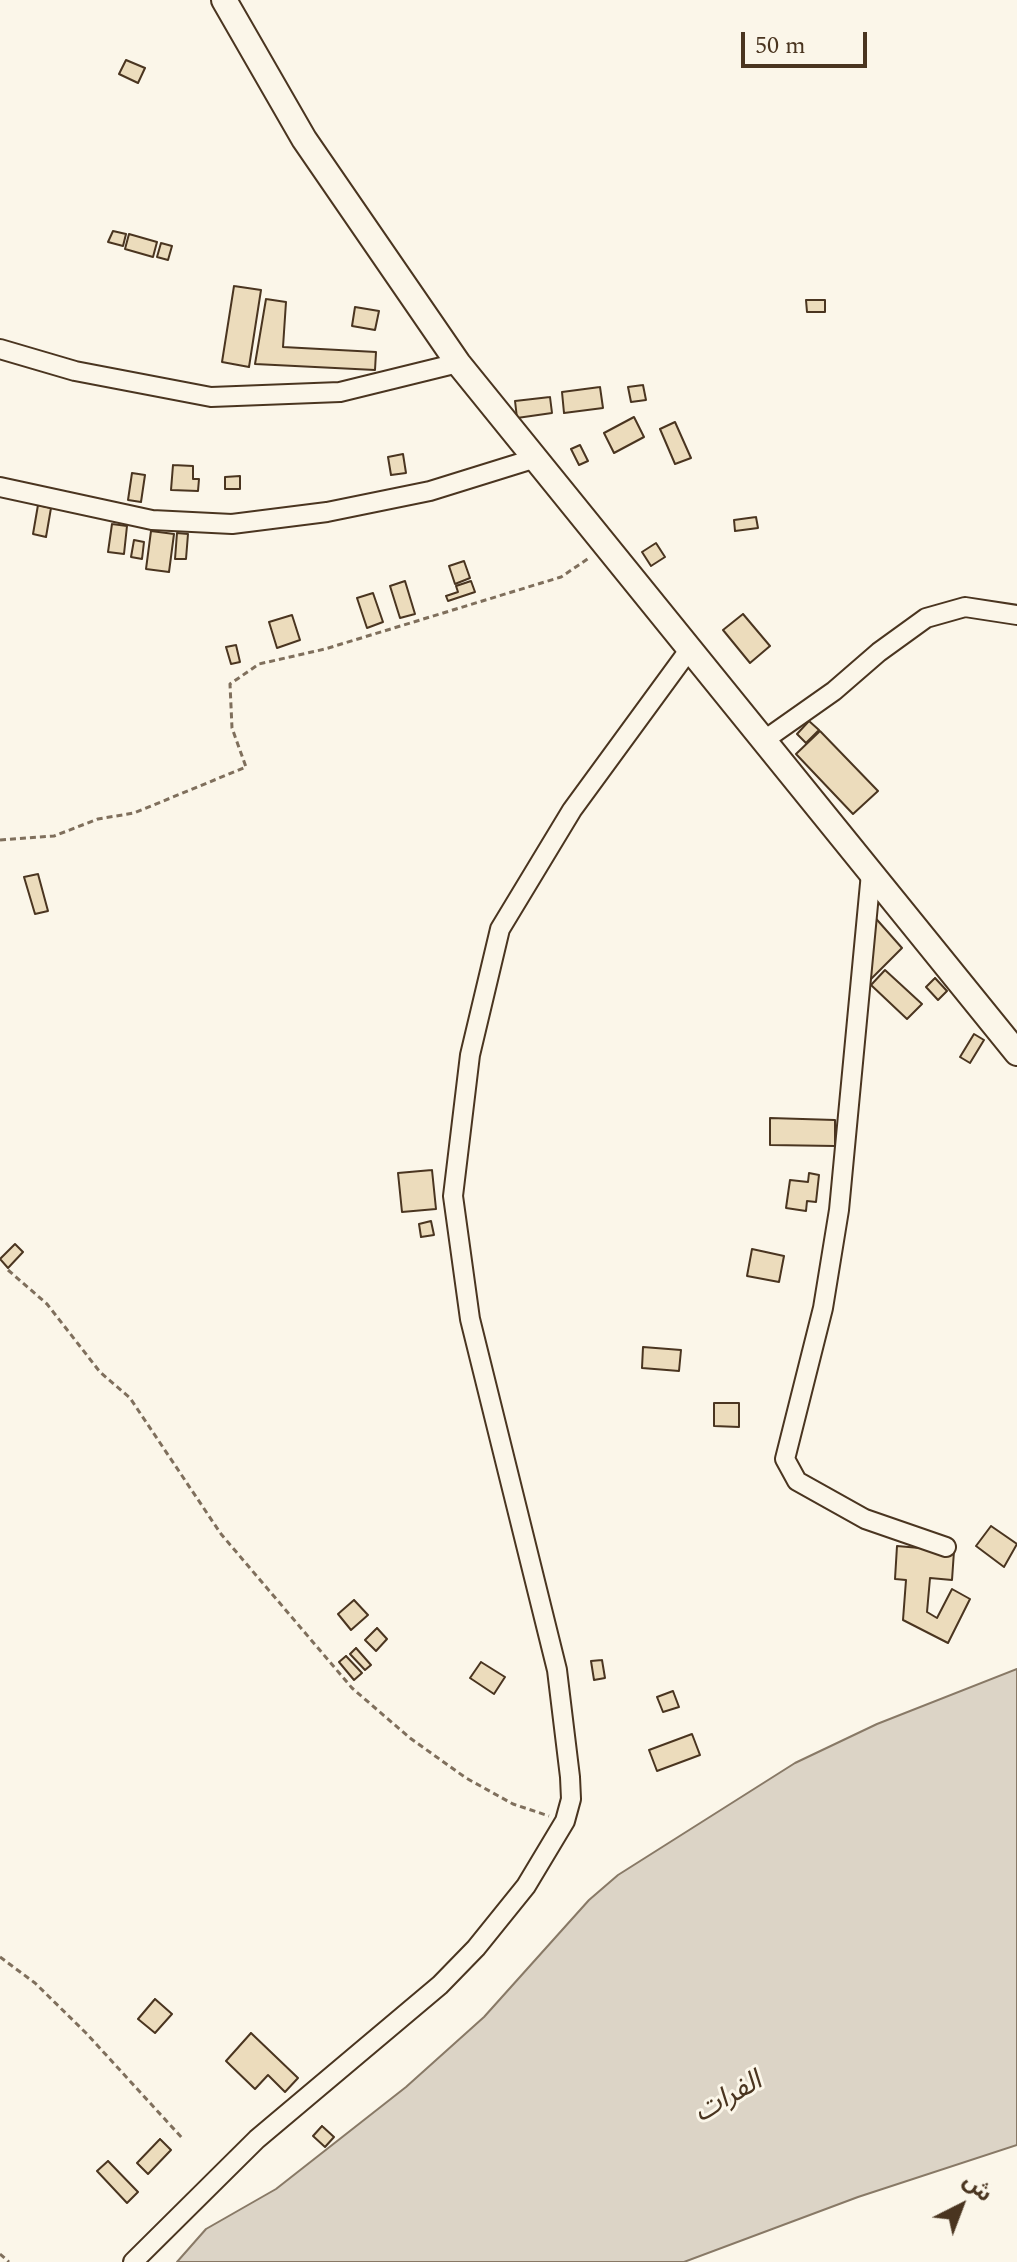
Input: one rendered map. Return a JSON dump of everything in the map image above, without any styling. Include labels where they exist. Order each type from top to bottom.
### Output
[{"type":"main road","points":[[224,0],[326,174],[458,363],[1017,1053]]},
{"type":"street","points":[[0,349],[75,371],[211,397],[340,392],[458,363]]},
{"type":"street","points":[[0,487],[152,520],[232,524],[327,512],[430,491],[533,459]]},
{"type":"street","points":[[763,741],[834,691],[879,652],[926,618],[965,607],[1017,615]]},
{"type":"street","points":[[133,2262],[257,2139],[440,1985],[476,1948],[526,1886],[565,1821],[571,1788],[557,1670],[470,1319],[453,1196],[470,1055],[500,929],[572,810],[689,650]]},
{"type":"street","points":[[871,873],[839,1210],[823,1308],[785,1459],[797,1481],[865,1519],[946,1547]]},
{"type":"path","points":[[0,840],[54,836],[98,819],[134,813],[246,767],[232,728],[230,684],[259,664],[325,649],[561,577],[605,548]]},
{"type":"path","points":[[8,1270],[47,1304],[100,1372],[130,1398],[221,1534],[352,1688],[410,1738],[466,1778],[513,1804],[565,1821]]},
{"type":"path","points":[[0,1957],[35,1983],[76,2023],[183,2139]]},
{"type":"path","points":[[0,2254],[9,2262]]},
{"type":"water","name":"الفرات","points":[[1017,1669],[1017,2145],[858,2197],[684,2262],[177,2262],[206,2229],[276,2189],[406,2087],[484,2017],[589,1900],[618,1875],[795,1763],[877,1724]]},
{"type":"building","points":[[126,60],[145,68],[138,83],[119,74]]},
{"type":"building","points":[[113,231],[126,234],[123,246],[108,242]]},
{"type":"building","points":[[129,234],[157,242],[153,257],[125,249]]},
{"type":"building","points":[[161,243],[172,246],[168,260],[157,257]]},
{"type":"building","points":[[234,286],[261,290],[249,367],[222,362]]},
{"type":"building","points":[[266,299],[286,302],[283,347],[376,352],[375,370],[255,364]]},
{"type":"building","points":[[806,300],[825,300],[825,312],[807,312]]},
{"type":"building","points":[[355,307],[379,311],[375,330],[352,326]]},
{"type":"building","points":[[643,385],[646,400],[631,402],[628,387]]},
{"type":"building","points":[[600,387],[603,408],[564,413],[562,392]]},
{"type":"building","points":[[550,397],[552,413],[517,418],[515,401]]},
{"type":"building","points":[[634,417],[644,437],[614,453],[604,433]]},
{"type":"building","points":[[675,422],[691,458],[675,464],[660,429]]},
{"type":"building","points":[[580,445],[588,461],[579,465],[571,449]]},
{"type":"building","points":[[403,454],[406,473],[391,475],[388,457]]},
{"type":"building","points":[[173,465],[193,466],[193,479],[199,479],[198,491],[171,490]]},
{"type":"building","points":[[132,473],[145,475],[141,502],[128,500]]},
{"type":"building","points":[[240,476],[240,489],[225,489],[225,477]]},
{"type":"building","points":[[38,505],[51,508],[46,537],[33,534]]},
{"type":"building","points":[[756,517],[758,528],[735,531],[734,520]]},
{"type":"building","points":[[112,524],[127,526],[124,554],[108,552]]},
{"type":"building","points":[[151,531],[174,534],[169,572],[146,569]]},
{"type":"building","points":[[177,533],[188,534],[186,559],[175,559]]},
{"type":"building","points":[[134,540],[144,542],[142,559],[131,557]]},
{"type":"building","points":[[656,543],[665,557],[651,566],[642,552]]},
{"type":"building","points":[[464,561],[470,578],[455,584],[449,566]]},
{"type":"building","points":[[405,581],[415,614],[400,618],[390,586]]},
{"type":"building","points":[[471,581],[475,592],[448,601],[446,596],[458,592],[456,586]]},
{"type":"building","points":[[373,593],[383,622],[367,628],[357,598]]},
{"type":"building","points":[[743,614],[770,646],[750,663],[723,630]]},
{"type":"building","points":[[292,615],[300,640],[277,648],[269,622]]},
{"type":"building","points":[[236,645],[240,662],[231,664],[226,647]]},
{"type":"building","points":[[809,721],[819,730],[806,743],[797,734]]},
{"type":"building","points":[[820,731],[878,791],[853,814],[796,754]]},
{"type":"building","points":[[38,874],[48,911],[35,914],[24,877]]},
{"type":"building","points":[[871,913],[902,948],[865,985]]},
{"type":"building","points":[[885,970],[922,1004],[907,1019],[871,985]]},
{"type":"building","points":[[935,978],[947,991],[938,1000],[926,987]]},
{"type":"building","points":[[974,1034],[984,1040],[970,1063],[960,1057]]},
{"type":"building","points":[[770,1118],[835,1120],[835,1146],[770,1145]]},
{"type":"building","points":[[432,1170],[436,1209],[402,1212],[398,1173]]},
{"type":"building","points":[[809,1173],[819,1175],[816,1202],[807,1201],[806,1211],[786,1208],[790,1180],[808,1182]]},
{"type":"building","points":[[431,1221],[434,1235],[421,1237],[419,1224]]},
{"type":"building","points":[[15,1244],[23,1252],[8,1268],[0,1259]]},
{"type":"building","points":[[752,1249],[784,1256],[779,1282],[747,1276]]},
{"type":"building","points":[[643,1347],[681,1350],[679,1371],[642,1368]]},
{"type":"building","points":[[714,1403],[739,1403],[739,1427],[714,1426]]},
{"type":"building","points":[[991,1526],[1017,1544],[1004,1567],[976,1546]]},
{"type":"building","points":[[897,1546],[954,1551],[952,1580],[930,1578],[927,1612],[937,1618],[952,1589],[970,1599],[948,1643],[903,1620],[906,1580],[895,1579]]},
{"type":"building","points":[[354,1600],[368,1615],[351,1630],[338,1614]]},
{"type":"building","points":[[377,1628],[387,1639],[376,1651],[365,1640]]},
{"type":"building","points":[[356,1648],[371,1665],[365,1670],[350,1654]]},
{"type":"building","points":[[346,1656],[362,1673],[354,1680],[339,1662]]},
{"type":"building","points":[[602,1660],[605,1678],[594,1680],[591,1661]]},
{"type":"building","points":[[481,1662],[505,1677],[494,1694],[470,1678]]},
{"type":"building","points":[[673,1691],[679,1707],[663,1712],[657,1697]]},
{"type":"building","points":[[692,1734],[700,1755],[657,1771],[649,1750]]},
{"type":"building","points":[[155,1999],[172,2014],[155,2033],[138,2019]]},
{"type":"building","points":[[251,2033],[298,2078],[285,2092],[268,2075],[255,2089],[226,2061]]},
{"type":"building","points":[[322,2126],[334,2137],[325,2147],[313,2136]]},
{"type":"building","points":[[160,2139],[171,2150],[148,2174],[137,2163]]},
{"type":"building","points":[[108,2161],[138,2192],[127,2203],[97,2171]]}]
